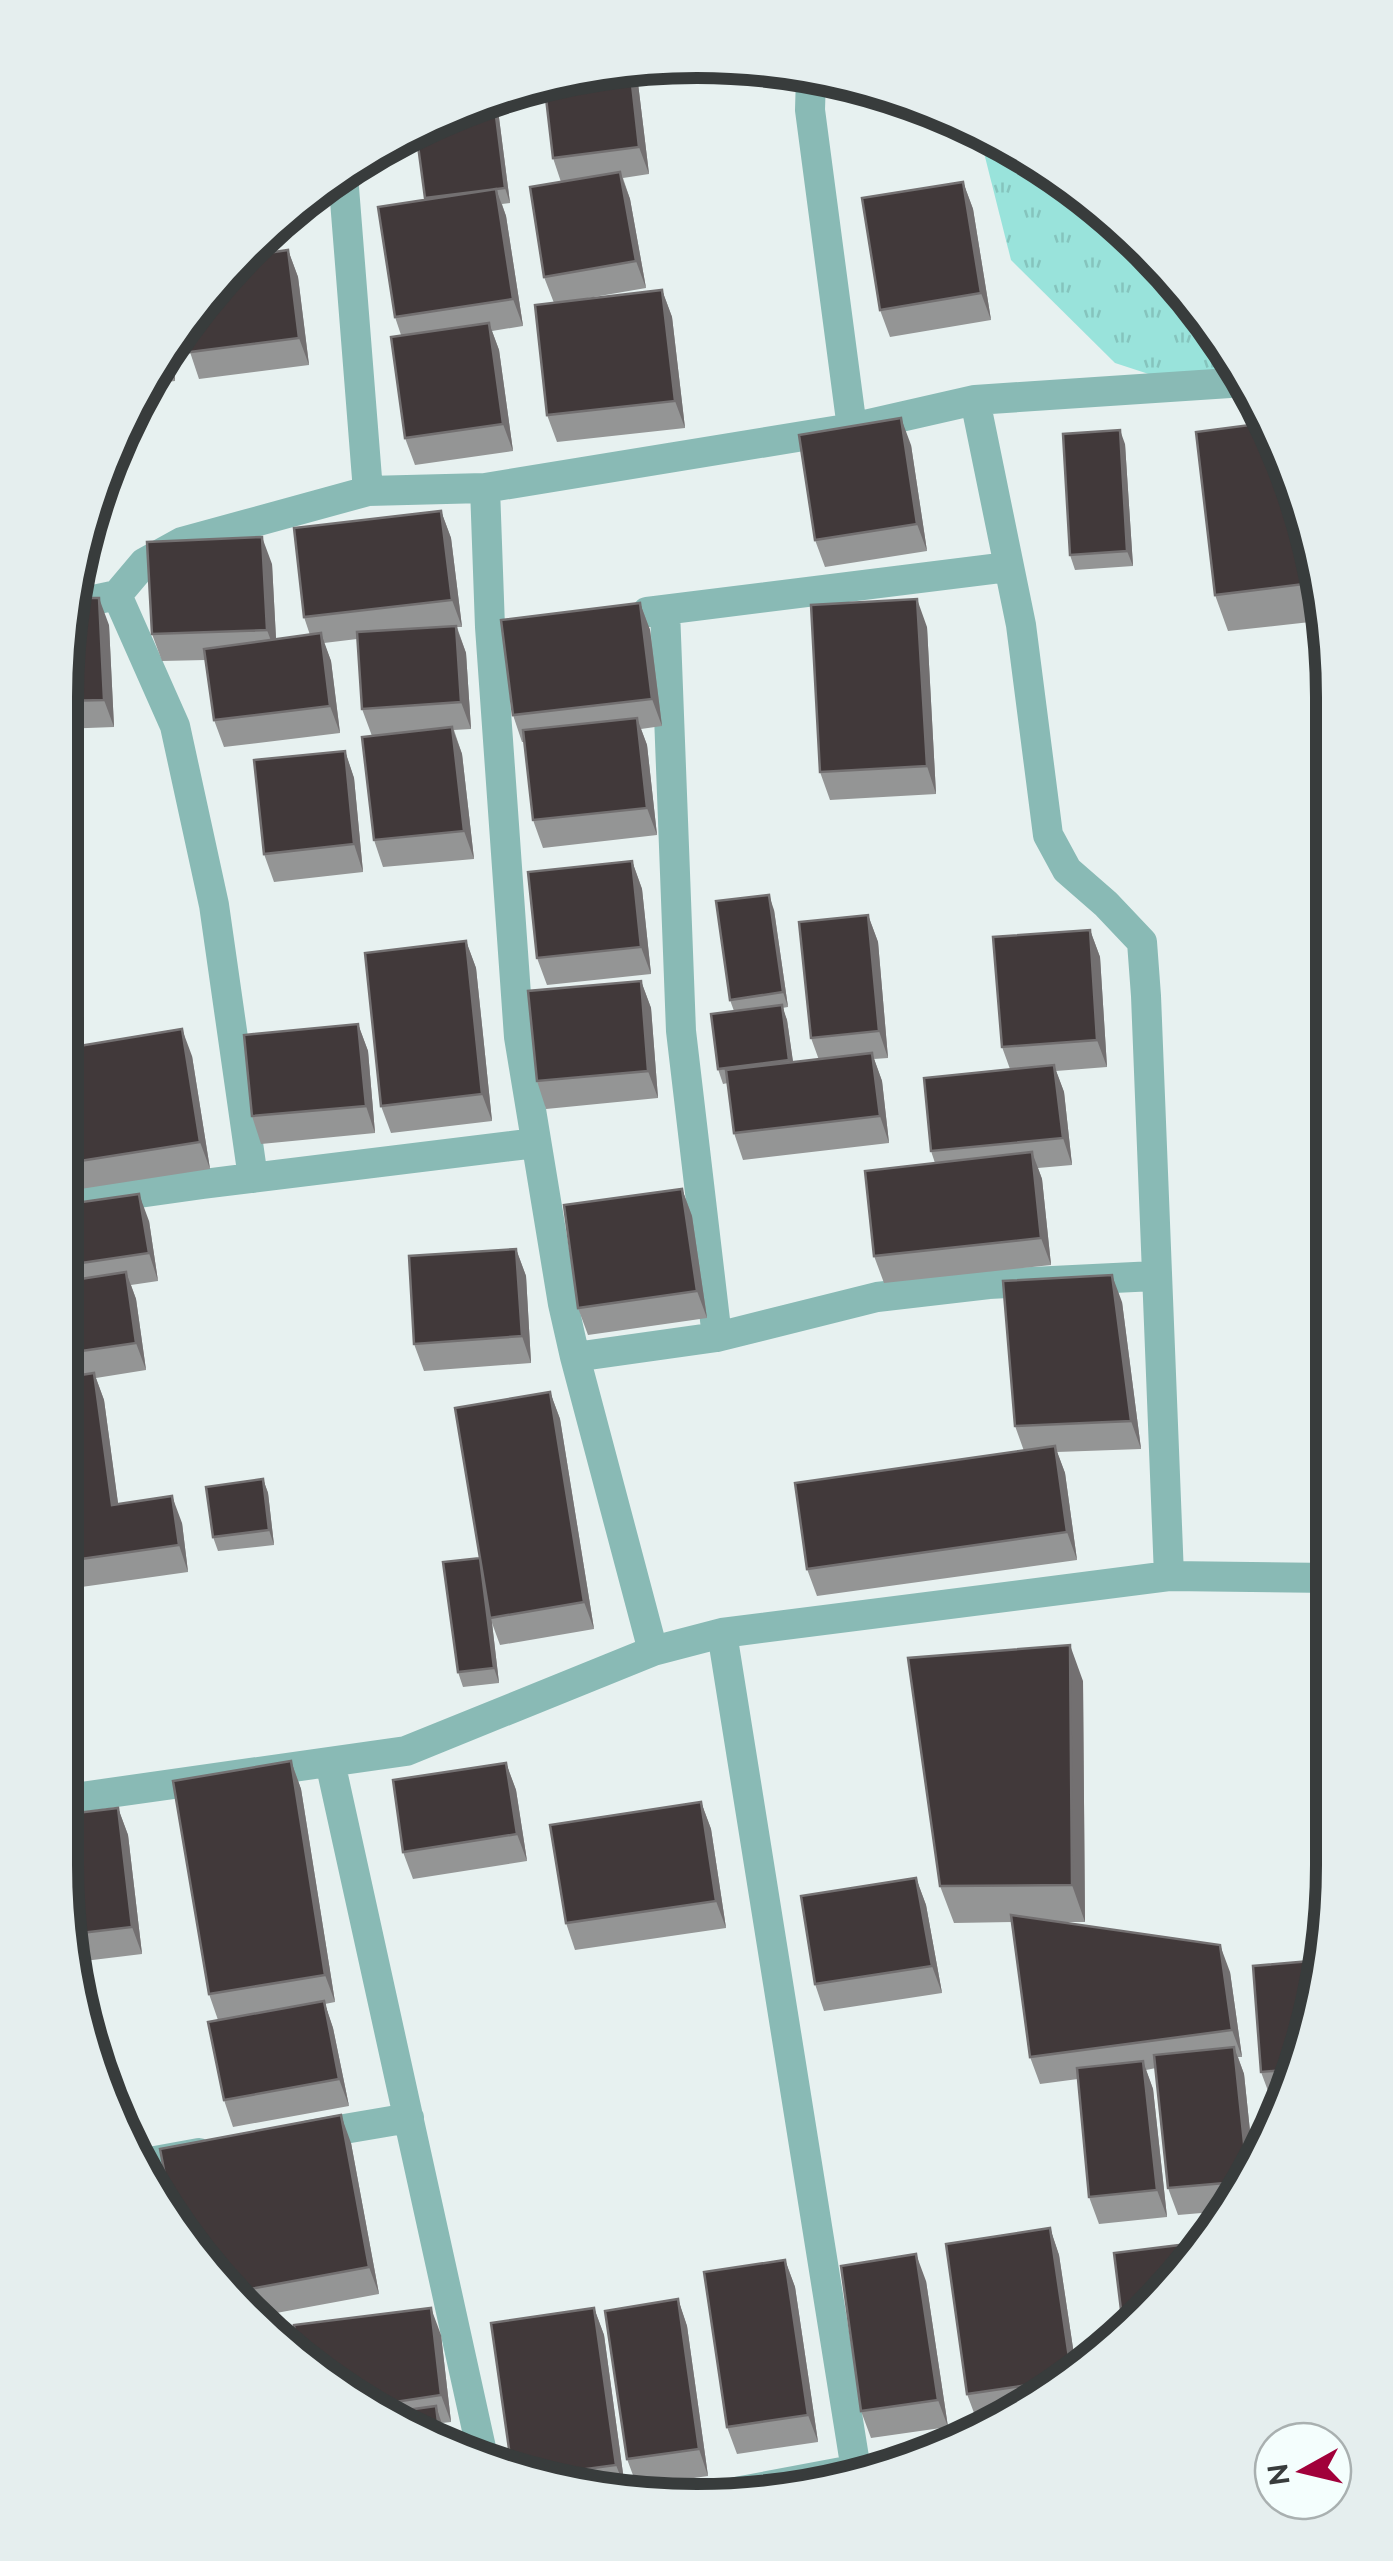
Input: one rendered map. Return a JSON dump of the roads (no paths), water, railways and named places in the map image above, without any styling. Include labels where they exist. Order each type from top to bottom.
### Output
[{"type":"street","points":[[811,88],[810,110],[852,428]]},
{"type":"street","points":[[344,188],[368,491]]},
{"type":"street","points":[[85,602],[117,595],[144,563],[182,542],[368,491],[486,488],[852,428],[975,400],[1230,383]]},
{"type":"street","points":[[975,400],[1021,625],[1048,835],[1067,870],[1142,942],[1169,1576]]},
{"type":"street","points":[[486,488],[500,626],[518,1037],[574,1357],[653,1651]]},
{"type":"street","points":[[626,614],[1008,567]]},
{"type":"street","points":[[117,595],[175,726],[214,905],[252,1178]]},
{"type":"street","points":[[665,610],[681,1031],[718,1337]]},
{"type":"street","points":[[78,1202],[536,1143]]},
{"type":"street","points":[[574,1357],[718,1337],[877,1297],[989,1284],[1156,1276]]},
{"type":"street","points":[[78,1797],[406,1751],[653,1651],[722,1632],[1169,1576],[1316,1578]]},
{"type":"street","points":[[722,1632],[855,2463]]},
{"type":"street","points":[[330,1762],[479,2444]]},
{"type":"street","points":[[277,2140],[409,2118]]},
{"type":"street","points":[[153,2161],[220,2150]]},
{"type":"street","points":[[417,2327],[453,2322]]}]
